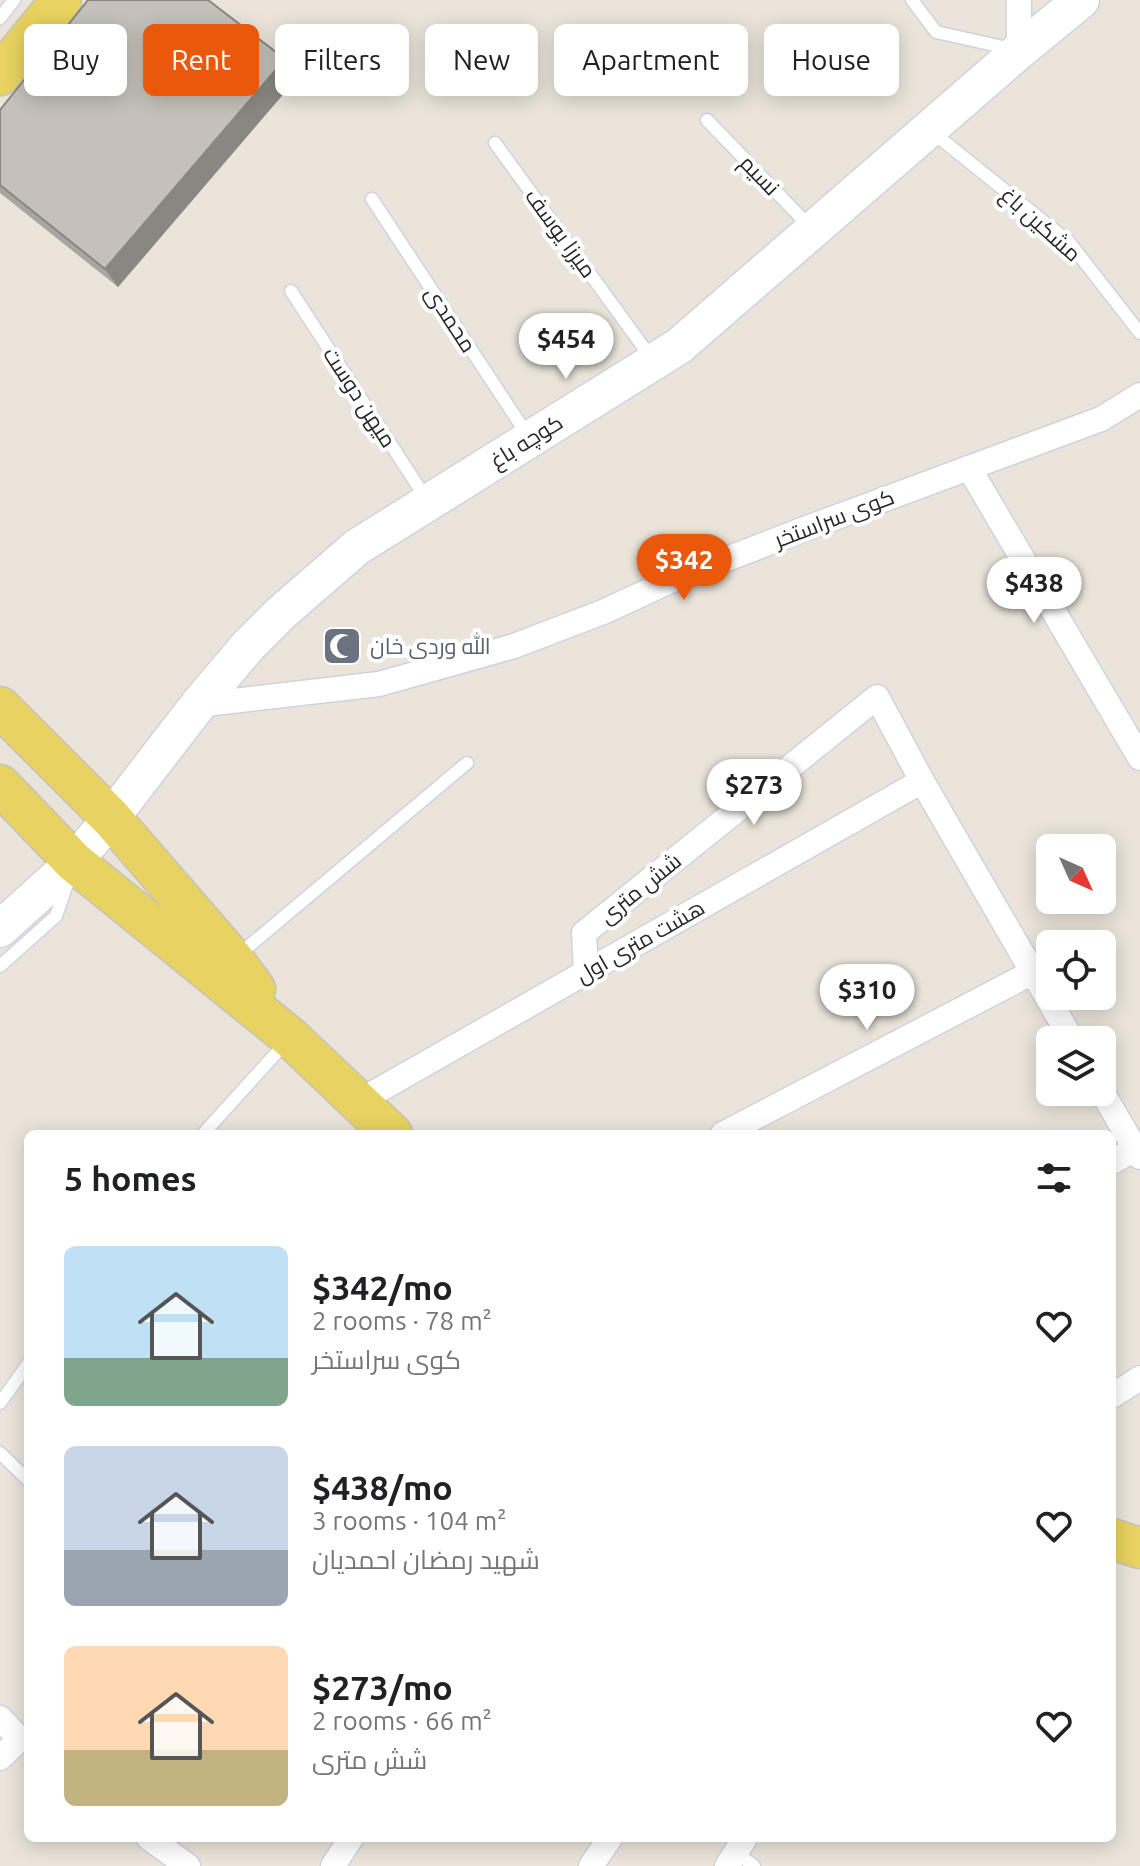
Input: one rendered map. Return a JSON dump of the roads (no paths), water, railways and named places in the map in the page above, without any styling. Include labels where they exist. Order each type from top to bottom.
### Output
[{"type":"main road","points":[[0,75],[61,0]]},
{"type":"main road","name":"کوچه باغ","points":[[74,862],[248,646],[357,547],[679,346],[1081,0]]},
{"type":"main road","points":[[0,707],[111,818],[233,959],[291,1038]]},
{"type":"main road","points":[[0,785],[74,862],[291,1038],[388,1130]]},
{"type":"main road","points":[[0,929],[74,862]]},
{"type":"main road","points":[[1116,1540],[1140,1548]]},
{"type":"street","points":[[1019,0],[1019,51]]},
{"type":"street","name":"کوی سراستخر","points":[[198,705],[379,684],[514,646],[682,577],[1101,419],[1140,395]]},
{"type":"street","points":[[969,468],[1140,758]]},
{"type":"street","name":"شش متری","points":[[586,972],[584,933],[877,697],[922,781]]},
{"type":"street","points":[[922,781],[1064,1026]]},
{"type":"street","name":"هشت متری اول","points":[[358,1102],[922,781]]},
{"type":"street","points":[[731,1130],[1033,972]]},
{"type":"street","points":[[1111,1106],[1138,1151],[1116,1160]]},
{"type":"street","points":[[1116,1393],[1140,1378]]},
{"type":"street","points":[[0,1718],[24,1735],[0,1758]]},
{"type":"street","points":[[155,1842],[188,1866]]},
{"type":"street","points":[[333,1866],[348,1842]]},
{"type":"street","points":[[591,1866],[607,1842]]},
{"type":"lane","points":[[0,18],[14,0]]},
{"type":"lane","points":[[912,0],[936,32],[1019,51]]},
{"type":"lane","name":"نسیم","points":[[707,120],[813,230]]},
{"type":"lane","name":"مشکین باغ","points":[[929,129],[1069,242],[1140,333]]},
{"type":"lane","name":"میرزا یوسف","points":[[495,143],[654,361]]},
{"type":"lane","name":"محمدی","points":[[372,199],[530,439]]},
{"type":"lane","name":"میهن دوست","points":[[291,291],[429,502]]},
{"type":"lane","points":[[233,959],[467,763]]},
{"type":"lane","points":[[0,966],[56,916],[74,862]]},
{"type":"lane","points":[[207,1130],[291,1038]]},
{"type":"lane","points":[[0,1403],[24,1370]]},
{"type":"lane","points":[[0,1453],[24,1476]]},
{"type":"place","name":"الله وردی خان","points":[[342,646]]}]
